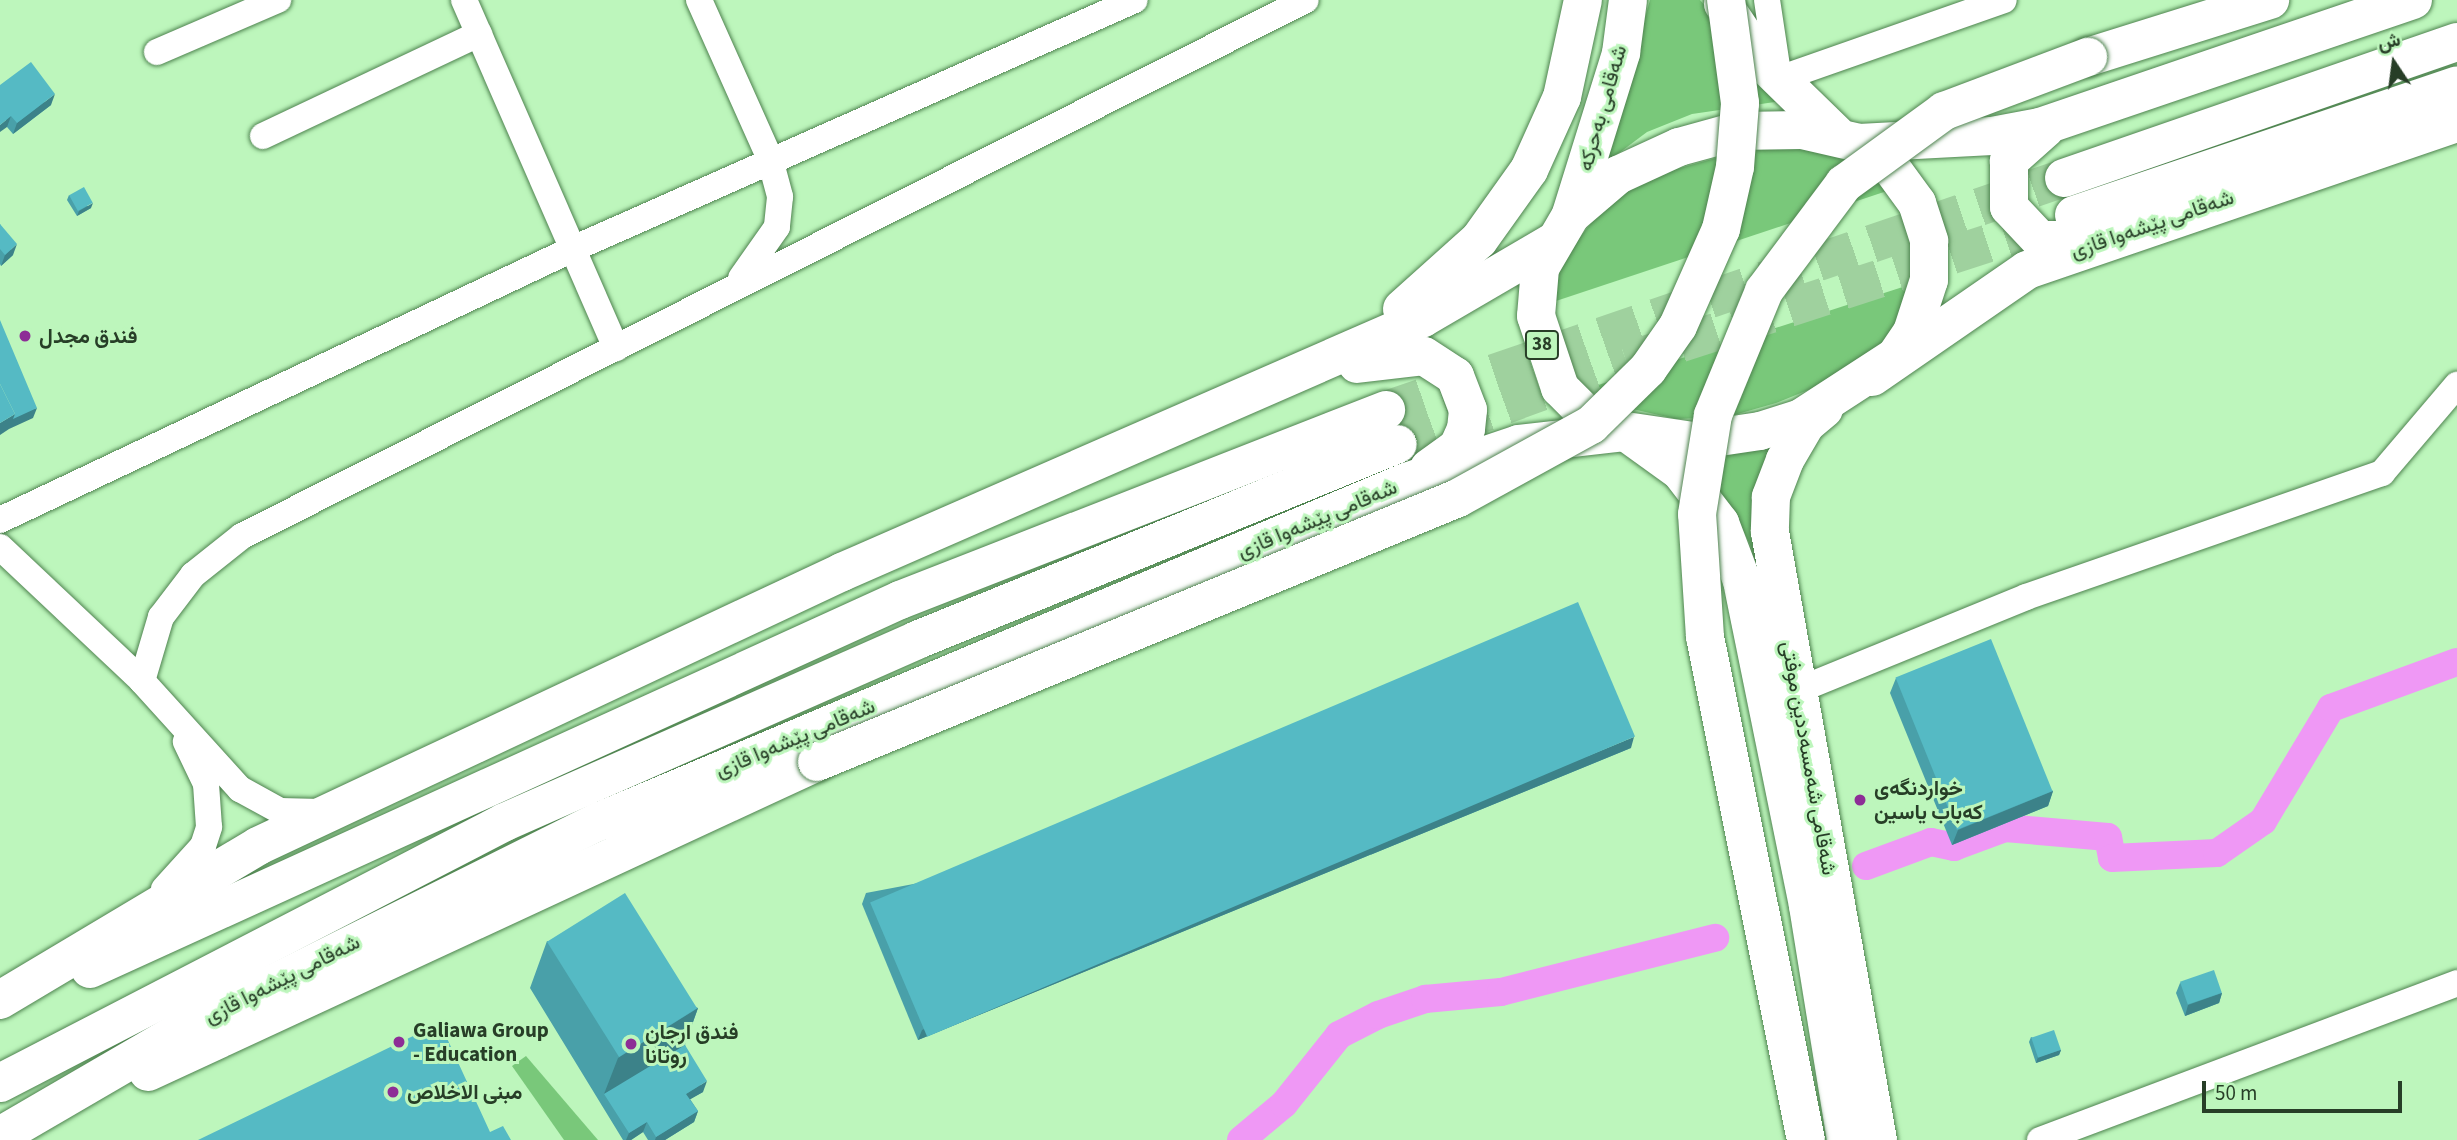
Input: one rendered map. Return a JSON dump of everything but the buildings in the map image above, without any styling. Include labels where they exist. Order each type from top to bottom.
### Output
[{"type":"main road","points":[[1214,413],[1394,314],[1479,240],[1548,133],[1583,0]]},
{"type":"main road","name":"شەقامی بەحرکە","points":[[1562,228],[1621,53],[1628,0]]},
{"type":"main road","points":[[36,1117],[229,1040],[817,762],[1458,498],[1591,425],[1648,369],[1678,326],[1720,229],[1735,167],[1740,103],[1723,0]]},
{"type":"main road","name":"38","points":[[1723,0],[1779,79],[1847,139]]},
{"type":"main road","points":[[1806,1140],[1705,637],[1696,536],[1713,415],[1764,291],[1844,184],[1944,111],[2088,57],[2270,0]]},
{"type":"main road","points":[[0,1000],[137,915],[339,808],[842,572],[1279,385],[1423,318],[1562,228],[1618,175],[1679,147],[1737,131],[1847,139],[1992,136],[2064,119],[2413,0]]},
{"type":"main road","points":[[2064,178],[2457,41]]},
{"type":"main road","name":"شەقامی پێشەوا قازی","points":[[2074,215],[2457,85]]},
{"type":"main road","points":[[2064,119],[2027,139],[2009,161],[2005,189],[2013,215],[2050,243],[2123,233]]},
{"type":"main road","name":"شەقامی پێشەوا قازی","points":[[1562,228],[1535,294],[1549,364],[1583,415],[1598,427],[1626,432],[1693,441],[1732,438],[1801,418],[1838,397],[1872,377],[1984,294],[2027,270],[2123,233],[2457,123]]},
{"type":"main road","name":"شەقامی پێشەوا قازی","points":[[1847,139],[1907,184],[1925,225],[1931,260],[1912,332],[1872,377]]},
{"type":"main road","points":[[1279,385],[1405,355],[1441,364],[1464,392],[1466,429],[1458,447],[1406,482]]},
{"type":"main road","name":"شەقامی شەمسەددین موفتی","points":[[1838,397],[1806,424],[1771,497],[1770,532],[1878,1140]]},
{"type":"main road","name":"شەقامی پێشەوا قازی","points":[[0,1011],[486,783],[900,600],[1392,427],[505,822],[0,1083]]},
{"type":"main road","name":"شەقامی پێشەوا قازی","points":[[0,1136],[196,1022],[598,822],[1406,482],[1519,444],[1626,432]]},
{"type":"main road","name":"شەقامی شەمسەددین موفتی","points":[[1626,432],[1680,471],[1720,523],[1742,580],[1808,906],[1846,1140]]},
{"type":"street","points":[[157,51],[278,0]]},
{"type":"street","points":[[464,0],[575,248],[616,348]]},
{"type":"street","points":[[699,0],[771,159],[780,197],[776,227],[763,254],[730,290]]},
{"type":"street","points":[[0,520],[575,248],[1135,0]]},
{"type":"street","points":[[142,681],[161,617],[193,575],[242,536],[1306,0]]},
{"type":"street","points":[[1767,0],[1779,79],[1947,10],[2004,0]]},
{"type":"street","points":[[263,136],[479,34]]},
{"type":"street","points":[[1797,691],[2026,597],[2382,473],[2457,385]]},
{"type":"street","points":[[0,547],[142,681],[264,806],[298,814],[339,808]]},
{"type":"street","points":[[137,915],[203,846],[210,807],[193,752],[142,681]]},
{"type":"street","points":[[2040,1140],[2457,983]]},
{"type":"green space","points":[[1650,0],[1700,0],[1788,100],[1692,114],[1647,132],[1603,165]]},
{"type":"green space","points":[[1759,146],[1835,147],[1896,188],[1553,302],[1557,266],[1607,203],[1651,176]]},
{"type":"green space","points":[[1912,284],[1903,322],[1872,353],[1828,382],[1776,403],[1727,417],[1676,419],[1615,405],[1589,388]]},
{"type":"green space","points":[[1775,446],[1757,559],[1741,526],[1682,461]]},
{"type":"green space","points":[[526,1056],[598,1140],[564,1140],[512,1066]]},
{"type":"waterway","points":[[1866,866],[1931,842],[1954,847],[2005,828],[2108,837],[2112,858],[2217,853],[2263,821],[2331,708],[2457,662]]},
{"type":"waterway","points":[[1241,1140],[1284,1104],[1339,1035],[1378,1015],[1425,999],[1501,992],[1715,938]]},
{"type":"tunnel","points":[[1386,410],[2064,178]]},
{"type":"tunnel","points":[[1398,444],[1626,361],[2059,220]]},
{"type":"place","name":"فندق مجدل","points":[[25,336]]},
{"type":"place","name":"خواردنگەی کەباب یاسین","points":[[1860,800]]},
{"type":"place","name":"Galiawa Group - Education","points":[[399,1042]]},
{"type":"place","name":"فندق ارجان روتانا","points":[[631,1044]]},
{"type":"place","name":"مبنى الاخلاص","points":[[393,1092]]}]
